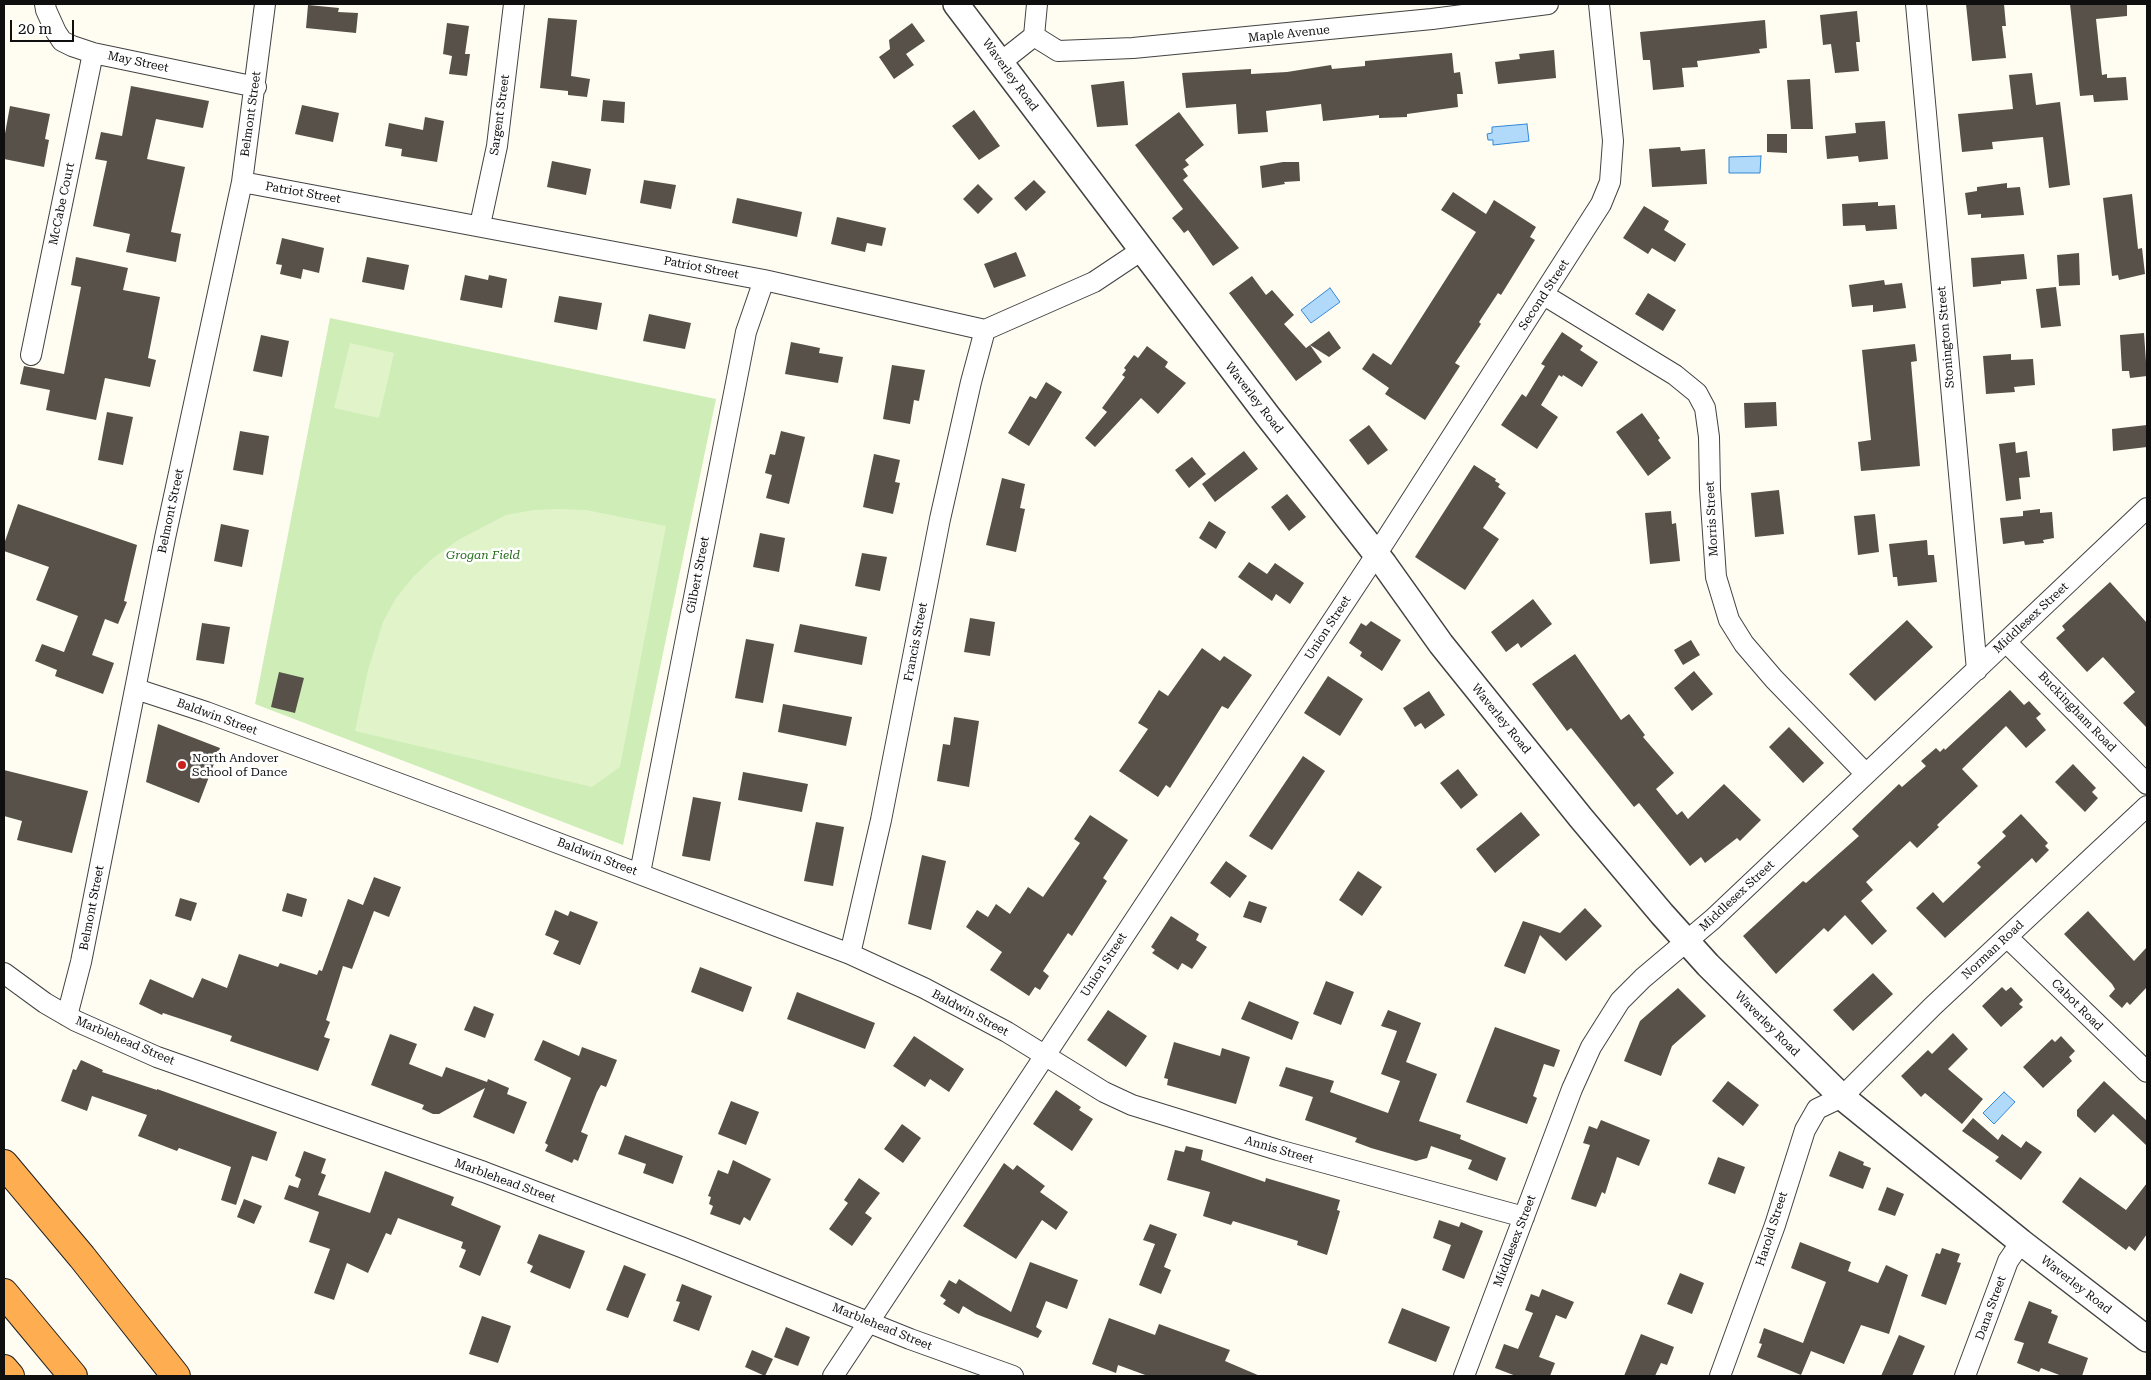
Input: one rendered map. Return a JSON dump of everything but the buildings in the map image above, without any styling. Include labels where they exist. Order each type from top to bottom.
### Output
[{"type":"highway","points":[[4,1164],[82,1257],[176,1376]]},
{"type":"highway","points":[[4,1293],[72,1376]]},
{"type":"highway","points":[[4,1369],[10,1376]]},
{"type":"street","name":"May Street","points":[[45,4],[46,10],[62,41],[93,53],[256,87]]},
{"type":"street","name":"Belmont Street","points":[[67,1016],[81,962],[176,488],[242,182],[256,87],[265,4]]},
{"type":"street","name":"Sargent Street","points":[[480,225],[497,146],[514,4]]},
{"type":"street","name":"Waverley Road","points":[[956,4],[1376,555],[1441,644],[1581,818],[1686,941],[1842,1097],[2021,1242],[2144,1330]]},
{"type":"street","points":[[1001,62],[1034,36],[1037,4]]},
{"type":"street","name":"Maple Avenue","points":[[1034,36],[1058,51],[1133,48],[1432,19],[1548,4]]},
{"type":"street","name":"Second Street","points":[[1376,555],[1597,212],[1610,182],[1611,118],[1599,4]]},
{"type":"street","name":"Stonington Street","points":[[1916,4],[1977,670]]},
{"type":"street","name":"McCabe Court","points":[[31,355],[93,53]]},
{"type":"street","name":"Patriot Street","points":[[242,182],[480,225],[764,280],[985,330]]},
{"type":"street","points":[[985,330],[1094,282],[1142,250]]},
{"type":"street","name":"Gilbert Street","points":[[640,873],[746,332],[764,280]]},
{"type":"street","name":"Morris Street","points":[[1544,295],[1675,375],[1697,393],[1705,408],[1709,437],[1710,489],[1716,577],[1729,620],[1744,644],[1774,680],[1866,774]]},
{"type":"street","name":"Francis Street","points":[[850,954],[881,820],[940,519],[971,382],[985,330]]},
{"type":"street","name":"Middlesex Street","points":[[1464,1376],[1572,1089],[1591,1047],[1620,1001],[1713,919],[2147,508]]},
{"type":"street","name":"Union Street","points":[[833,1376],[1376,555]]},
{"type":"street","name":"Buckingham Road","points":[[2006,642],[2147,784]]},
{"type":"street","name":"Baldwin Street","points":[[136,689],[206,712],[640,873],[850,954],[958,1005],[1046,1054]]},
{"type":"street","name":"Norman Road","points":[[1842,1097],[1933,1006],[2147,806]]},
{"type":"street","name":"Cabot Road","points":[[2006,937],[2147,1072]]},
{"type":"street","name":"Marblehead Street","points":[[4,973],[37,998],[67,1016],[157,1057],[484,1172],[681,1247],[910,1340],[1013,1376]]},
{"type":"street","name":"Annis Street","points":[[1046,1054],[1104,1092],[1166,1117],[1524,1217]]},
{"type":"street","name":"Harold Street","points":[[1720,1376],[1775,1225],[1805,1130],[1817,1109],[1842,1097]]},
{"type":"street","name":"Dana Street","points":[[1965,1376],[2008,1261],[2021,1242]]},
{"type":"green space","name":"Grogan Field","points":[[330,318],[716,399],[623,845],[255,704]]},
{"type":"green space","points":[[350,343],[394,353],[379,418],[334,408]]},
{"type":"green space","points":[[533,510],[586,510],[666,526],[620,767],[592,787],[355,731],[368,670],[383,622],[396,598],[414,576],[433,558],[458,540],[506,515]]},
{"type":"water","points":[[1527,124],[1529,141],[1493,145],[1493,140],[1488,140],[1487,134],[1492,133],[1492,127]]},
{"type":"water","points":[[1761,156],[1760,173],[1729,173],[1729,157]]},
{"type":"water","points":[[1330,288],[1340,302],[1311,323],[1301,310]]},
{"type":"water","points":[[2004,1092],[2015,1102],[1994,1124],[1983,1113]]},
{"type":"place","name":"North Andover School of Dance","points":[[182,765]]}]
